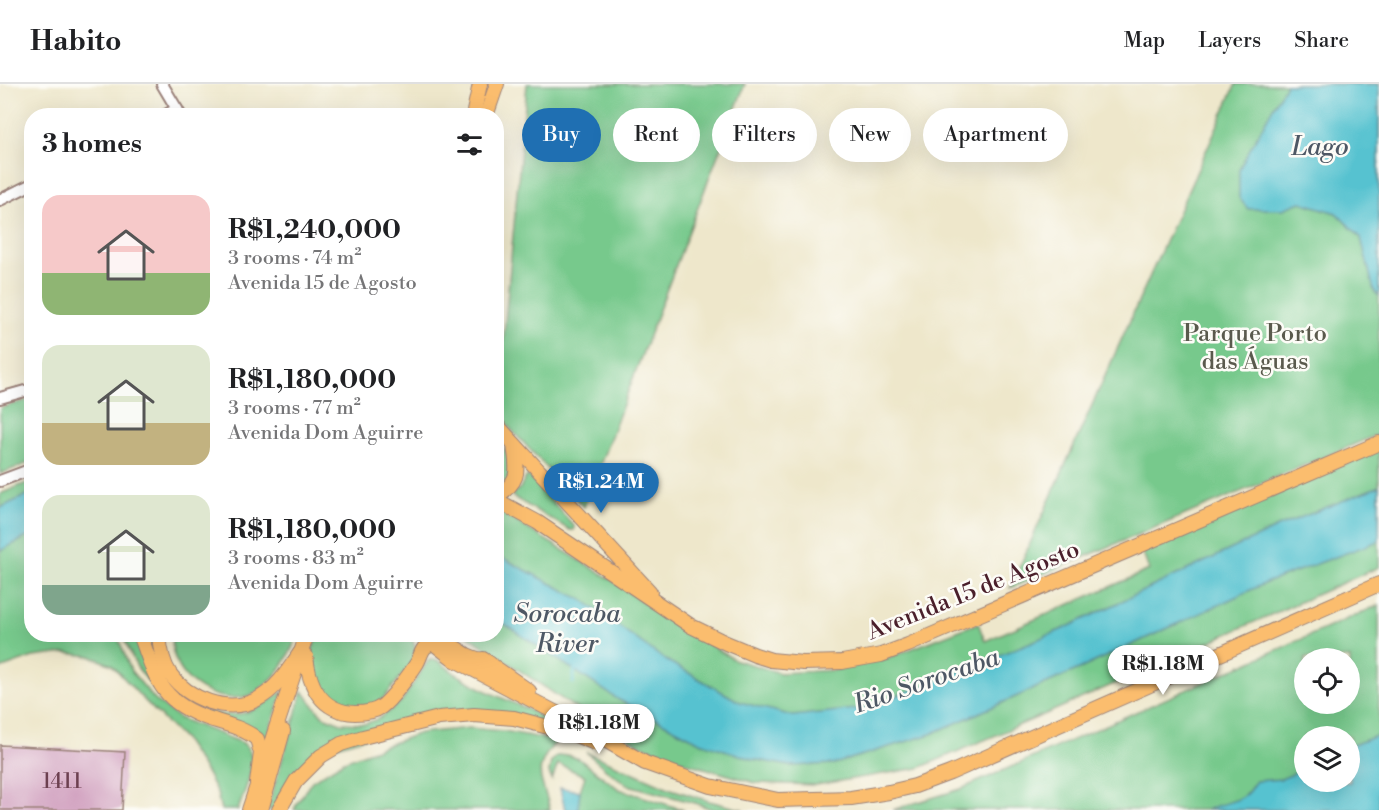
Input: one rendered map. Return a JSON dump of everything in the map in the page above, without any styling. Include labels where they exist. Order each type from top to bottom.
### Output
[{"type":"main road","points":[[475,108],[480,84]]},
{"type":"main road","points":[[489,108],[496,85]]},
{"type":"main road","points":[[495,108],[496,85]]},
{"type":"main road","points":[[504,433],[663,607]]},
{"type":"main road","points":[[504,493],[511,487],[517,475],[514,444]]},
{"type":"main road","name":"Avenida 15 de Agosto","points":[[504,503],[537,522],[691,626],[726,643],[771,660],[803,663],[842,662],[881,655],[1379,444]]},
{"type":"main road","points":[[279,810],[296,781],[321,756],[341,744],[363,736],[439,718],[474,715],[514,718],[543,724],[710,786],[778,800],[851,798],[889,792],[915,786],[950,773],[1379,584]]},
{"type":"main road","points":[[143,642],[160,685],[170,697],[194,713],[236,728],[257,739],[261,753],[257,783]]},
{"type":"main road","points":[[160,642],[163,660],[169,673],[178,683],[197,697],[222,705],[256,700],[282,680],[303,655]]},
{"type":"main road","points":[[261,810],[305,642]]},
{"type":"main road","points":[[249,810],[309,642]]},
{"type":"main road","points":[[303,655],[314,689],[323,700],[334,709],[365,713],[382,706],[395,692],[416,664],[424,648],[424,642]]},
{"type":"main road","points":[[431,642],[455,660],[645,762]]},
{"type":"main road","points":[[441,642],[489,663]]},
{"type":"main road","points":[[459,642],[570,720]]},
{"type":"street","points":[[162,84],[177,108]]},
{"type":"street","points":[[0,200],[24,188]]},
{"type":"street","points":[[0,398],[24,391]]},
{"type":"street","points":[[0,481],[24,472]]},
{"type":"green space","points":[[527,84],[745,84],[736,108],[712,108],[712,162],[715,162],[584,507],[504,421],[504,333],[522,138],[522,162],[601,162],[601,108],[525,108]]},
{"type":"green space","name":"Parque Porto das Águas","points":[[1236,84],[1379,84],[1379,434],[1010,588]]},
{"type":"green space","points":[[24,401],[24,465],[0,474],[0,408]]},
{"type":"green space","points":[[504,449],[510,458],[511,477],[504,483]]},
{"type":"green space","points":[[1379,449],[1379,567],[919,768],[816,785],[756,783],[687,763],[639,744],[574,707],[477,642],[504,642],[504,514],[607,577],[662,615],[733,659],[780,673],[836,670],[890,657],[978,623],[985,641],[1149,570],[1142,551]]},
{"type":"green space","points":[[527,476],[574,526],[574,530],[570,530],[513,497],[512,495],[520,488]]},
{"type":"green space","points":[[24,484],[24,642],[120,642],[131,671],[155,700],[179,718],[243,743],[248,749],[252,762],[251,769],[238,810],[221,810],[217,793],[185,741],[112,665],[90,656],[66,653],[33,657],[0,669],[0,494]]},
{"type":"green space","points":[[1379,605],[1379,810],[892,810],[961,789]]},
{"type":"green space","points":[[125,642],[138,642],[167,703],[156,692],[137,667]]},
{"type":"green space","points":[[149,642],[155,642],[160,666],[168,684],[181,697],[194,706],[178,697],[168,686]]},
{"type":"green space","points":[[172,642],[295,642],[275,676],[257,692],[228,698],[206,691],[187,677],[175,658]]},
{"type":"green space","points":[[315,642],[413,642],[415,647],[413,661],[384,698],[373,705],[356,709],[328,699],[318,686],[311,661]]},
{"type":"green space","points":[[432,659],[484,690],[559,726],[459,711],[322,750],[297,770],[283,789],[272,810],[267,810],[303,691],[323,716],[341,723],[365,724],[380,718],[402,701],[428,661]]},
{"type":"green space","points":[[283,693],[265,742],[260,733],[200,708],[220,714],[245,713]]},
{"type":"green space","points":[[469,728],[504,731],[557,741],[543,759],[540,774],[550,810],[294,810],[312,781],[344,761],[420,733]]},
{"type":"green space","points":[[586,752],[671,789],[744,810],[714,810],[628,785]]},
{"type":"green space","points":[[567,755],[579,759],[619,789],[684,810],[577,810],[585,776],[558,764],[552,780],[549,773],[551,762],[557,756]]},
{"type":"water","name":"Lago","points":[[1286,84],[1379,84],[1379,296],[1374,291],[1361,238],[1336,213],[1301,202],[1283,209],[1248,209],[1239,198],[1239,169]]},
{"type":"water","name":"Sorocaba River","points":[[1379,486],[1379,541],[1268,582],[931,734],[834,764],[790,766],[752,759],[700,742],[619,700],[504,624],[504,559],[584,601],[664,659],[740,702],[793,716],[864,708],[1063,629],[1280,526]]},
{"type":"water","points":[[24,496],[24,539],[0,551],[0,508]]},
{"type":"water","points":[[1379,735],[1379,810],[1207,810],[1244,796],[1256,781],[1281,779],[1294,774],[1294,792],[1360,792],[1360,742]]},
{"type":"water","points":[[560,788],[580,791],[579,810],[565,810]]},
{"type":"building","points":[[0,745],[125,752],[122,810],[0,810]]},
{"type":"waterway","points":[[573,683],[575,667]]},
{"type":"water label","name":"Rio Sorocaba","points":[[926,680]]}]
